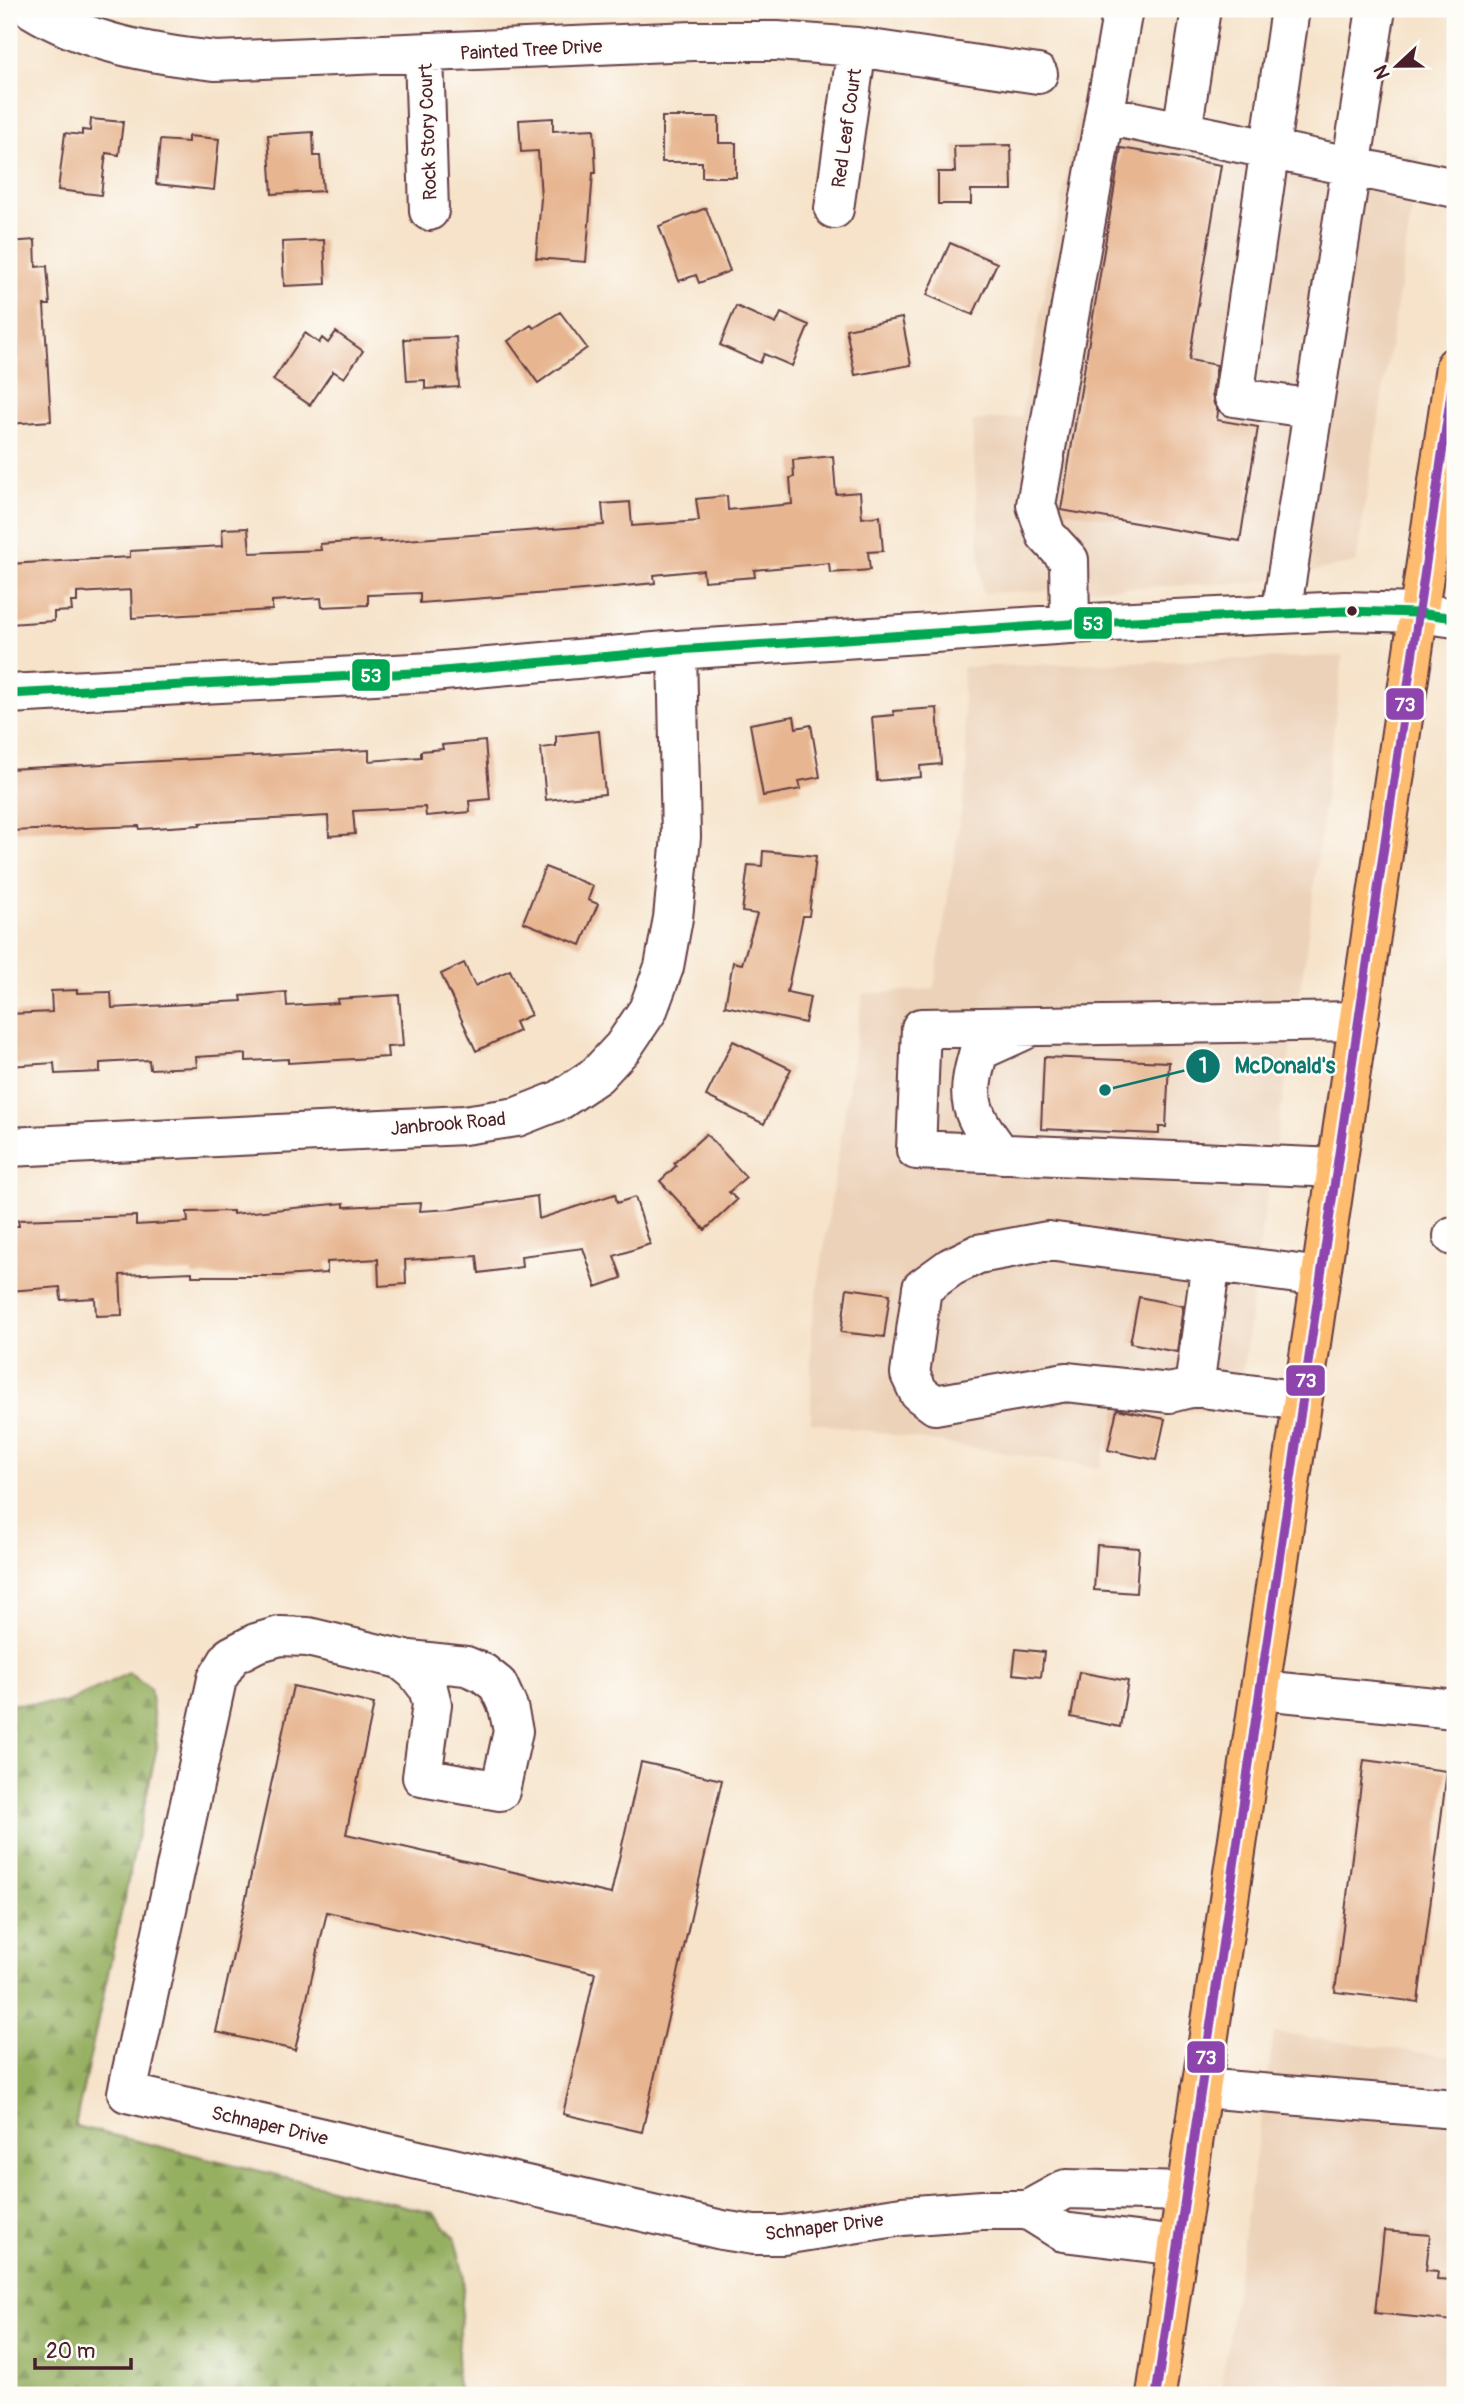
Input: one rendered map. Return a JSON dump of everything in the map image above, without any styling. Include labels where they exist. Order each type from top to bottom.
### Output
[{"type":"main road","points":[[1156,2395],[1359,1021],[1437,616],[1455,366]]},
{"type":"street","name":"Painted Tree Drive","points":[[32,9],[52,21],[108,44],[162,56],[216,61],[693,41],[777,41],[857,47],[1038,74]]},
{"type":"street","points":[[1070,624],[1069,560],[1046,535],[1036,505],[1123,9]]},
{"type":"street","points":[[1182,131],[1200,9]]},
{"type":"street","points":[[1290,9],[1234,397],[1313,409]]},
{"type":"street","points":[[1281,614],[1376,9]]},
{"type":"street","name":"Red Leaf Court","points":[[834,209],[857,47]]},
{"type":"street","name":"Rock Story Court","points":[[424,54],[429,211]]},
{"type":"street","points":[[1105,115],[1455,188]]},
{"type":"street","points":[[9,694],[432,672],[677,650],[1070,624],[1345,611],[1437,616]]},
{"type":"street","name":"Janbrook Road","points":[[9,1147],[464,1125],[517,1117],[560,1100],[597,1075],[623,1047],[648,1010],[664,967],[673,918],[681,837],[677,650]]},
{"type":"street","points":[[1337,1168],[916,1150],[921,1028],[1359,1021]]},
{"type":"street","points":[[1001,1154],[972,1108],[970,1082],[979,1051],[1034,1026]]},
{"type":"street","points":[[1302,1401],[1194,1387],[1170,1393],[1066,1382],[935,1405],[919,1394],[910,1374],[922,1288],[951,1267],[978,1254],[1048,1241],[1321,1277]]},
{"type":"street","points":[[1194,1387],[1211,1262]]},
{"type":"street","name":"Schnaper Drive","points":[[400,1659],[308,1637],[280,1636],[256,1643],[231,1656],[217,1679],[128,2093],[709,2228],[754,2235],[783,2235],[939,2212],[1028,2210],[1066,2189],[1186,2192]]},
{"type":"street","points":[[1260,1689],[1455,1709]]},
{"type":"street","points":[[1201,2088],[1455,2109]]},
{"type":"street","points":[[1028,2210],[1063,2232],[1178,2246]]},
{"type":"shaded area","points":[[1082,93],[1420,157],[1356,563],[1250,583],[982,593],[972,421],[1021,417]]},
{"type":"shaded area","points":[[1343,656],[1305,959],[1264,1215],[1237,1412],[1117,1409],[1100,1468],[811,1422],[811,1332],[863,994],[934,989],[967,773],[962,667]]},
{"type":"shaded area","points":[[1274,2033],[1455,2057],[1455,2395],[1220,2395]]},
{"type":"green space","points":[[129,1673],[150,1688],[157,1747],[75,2126],[433,2213],[455,2238],[464,2277],[456,2380],[460,2395],[9,2395],[9,1704],[66,1703]]},
{"type":"building","points":[[662,117],[719,117],[719,143],[736,143],[736,177],[702,177],[702,162],[662,162]]},
{"type":"building","points":[[553,118],[553,131],[594,129],[596,173],[593,173],[586,262],[536,258],[541,198],[538,151],[521,152],[519,120]]},
{"type":"building","points":[[91,119],[123,122],[119,155],[106,153],[101,195],[58,190],[65,133],[82,135],[82,130],[90,131]]},
{"type":"building","points":[[313,132],[314,156],[320,156],[323,191],[272,194],[268,135]]},
{"type":"building","points":[[188,136],[219,139],[214,190],[156,184],[160,140],[188,142]]},
{"type":"building","points":[[1011,145],[1012,190],[971,190],[971,204],[938,204],[938,172],[955,172],[954,146]]},
{"type":"building","points":[[1121,148],[1221,165],[1189,360],[1217,365],[1212,394],[1218,411],[1217,420],[1258,427],[1240,541],[1061,510]]},
{"type":"building","points":[[706,208],[730,271],[699,283],[696,275],[679,281],[659,226]]},
{"type":"building","points":[[35,240],[36,267],[47,266],[50,305],[44,305],[51,421],[9,424],[9,356],[18,355],[16,306],[9,307],[9,242]]},
{"type":"building","points":[[324,240],[326,284],[284,286],[282,242]]},
{"type":"building","points":[[950,243],[997,263],[973,315],[927,295]]},
{"type":"building","points":[[736,306],[776,324],[781,313],[809,325],[792,366],[764,354],[760,363],[720,345]]},
{"type":"building","points":[[560,312],[587,348],[538,383],[508,341],[531,325],[534,328]]},
{"type":"building","points":[[902,318],[911,365],[855,375],[846,329]]},
{"type":"building","points":[[336,332],[363,351],[344,378],[333,371],[310,405],[273,380],[305,333],[319,343],[322,338],[328,343]]},
{"type":"building","points":[[456,337],[459,387],[425,389],[425,380],[407,381],[404,339]]},
{"type":"building","points":[[833,456],[836,494],[860,492],[862,518],[880,516],[883,551],[868,552],[870,570],[830,573],[829,563],[754,570],[755,577],[704,581],[703,570],[654,575],[655,583],[562,592],[420,603],[420,593],[368,595],[368,605],[322,607],[321,598],[272,601],[272,610],[132,618],[131,590],[77,593],[77,602],[71,602],[72,611],[54,612],[54,621],[9,624],[9,564],[130,557],[130,551],[223,546],[222,529],[248,528],[250,553],[321,550],[320,544],[604,525],[602,504],[630,502],[632,526],[699,521],[696,499],[727,496],[728,510],[792,504],[790,478],[794,477],[793,460]]},
{"type":"building","points":[[937,708],[941,764],[920,766],[921,777],[877,781],[872,717],[894,715],[893,711]]},
{"type":"building","points":[[794,716],[796,728],[811,725],[820,777],[799,781],[801,789],[763,796],[750,724]]},
{"type":"building","points":[[599,731],[605,794],[546,800],[541,748],[556,746],[556,736]]},
{"type":"building","points":[[485,741],[490,799],[469,801],[470,812],[426,816],[425,807],[353,811],[355,834],[329,836],[328,816],[140,829],[139,826],[9,831],[9,769],[369,750],[369,761],[421,757],[421,751],[443,749],[442,745]]},
{"type":"building","points":[[763,851],[816,856],[809,916],[803,916],[787,992],[810,997],[805,1023],[725,1006],[733,962],[742,964],[757,914],[742,912],[748,865],[762,866]]},
{"type":"building","points":[[545,867],[593,886],[588,900],[598,904],[581,945],[523,922]]},
{"type":"building","points":[[464,963],[475,986],[510,970],[531,1015],[515,1022],[519,1031],[476,1051],[441,974]]},
{"type":"building","points":[[77,990],[77,993],[111,992],[112,1008],[242,1001],[241,996],[286,992],[287,1006],[399,995],[403,1046],[387,1047],[388,1057],[288,1063],[288,1059],[246,1061],[246,1054],[196,1057],[197,1067],[150,1069],[149,1060],[100,1063],[100,1072],[55,1074],[54,1063],[9,1066],[9,1014],[52,1012],[51,991]]},
{"type":"building","points":[[733,1041],[791,1069],[764,1124],[706,1096]]},
{"type":"building","points":[[1044,1057],[1169,1062],[1166,1127],[1159,1127],[1159,1134],[1041,1129]]},
{"type":"building","points":[[706,1134],[746,1177],[729,1192],[737,1200],[705,1230],[660,1181],[676,1166],[674,1163]]},
{"type":"building","points":[[615,1194],[617,1203],[635,1197],[650,1244],[614,1256],[622,1278],[596,1287],[583,1248],[521,1256],[522,1267],[479,1273],[477,1256],[405,1260],[406,1284],[379,1286],[378,1259],[327,1262],[327,1273],[282,1276],[192,1276],[192,1272],[120,1275],[122,1315],[96,1316],[95,1298],[61,1300],[60,1287],[9,1291],[9,1226],[19,1226],[18,1220],[136,1216],[136,1225],[188,1222],[187,1212],[233,1211],[233,1214],[344,1203],[344,1207],[421,1203],[420,1211],[453,1209],[537,1196],[539,1219]]},
{"type":"building","points":[[847,1288],[890,1294],[884,1337],[841,1332]]},
{"type":"building","points":[[1139,1297],[1183,1306],[1177,1352],[1130,1343]]},
{"type":"building","points":[[1117,1409],[1165,1419],[1156,1460],[1108,1450]]},
{"type":"building","points":[[1097,1545],[1139,1548],[1136,1593],[1094,1590]]},
{"type":"building","points":[[1016,1649],[1044,1652],[1041,1677],[1013,1674]]},
{"type":"building","points":[[1079,1672],[1128,1681],[1120,1727],[1071,1717]]},
{"type":"building","points":[[293,1686],[374,1704],[346,1834],[611,1894],[641,1762],[722,1780],[642,2132],[563,2114],[595,1973],[327,1912],[295,2050],[216,2032]]},
{"type":"building","points":[[1364,1760],[1447,1771],[1418,2002],[1335,1992]]},
{"type":"building","points":[[1384,2231],[1430,2235],[1426,2270],[1438,2271],[1437,2279],[1455,2280],[1454,2321],[1375,2313]]},
{"type":"transit line","name":"73","points":[[1156,2395],[1455,366]]},
{"type":"transit line","name":"53","points":[[9,694],[432,672],[677,650],[1070,624],[1345,611],[1418,613],[1455,618]]},
{"type":"place","name":"McDonald's","points":[[1105,1090]]}]
